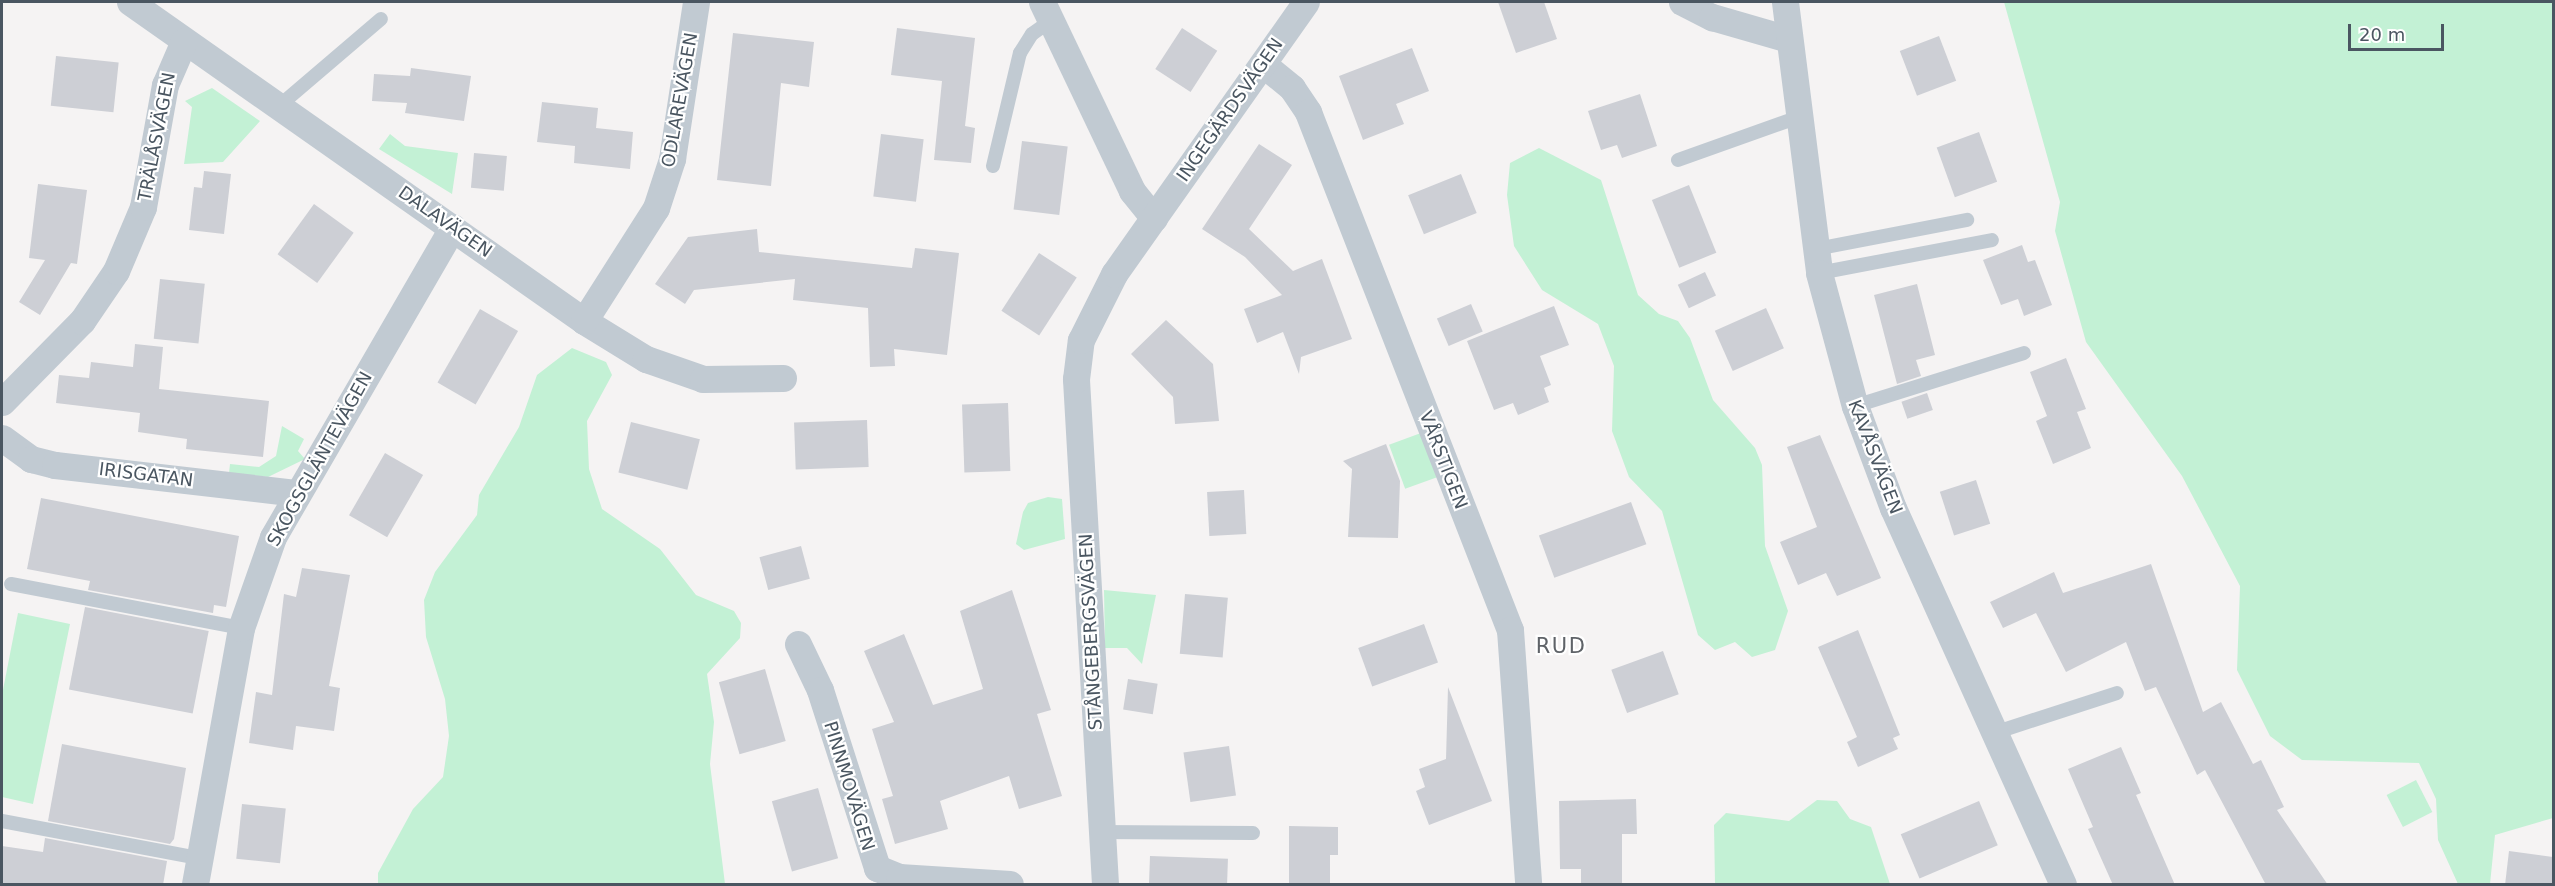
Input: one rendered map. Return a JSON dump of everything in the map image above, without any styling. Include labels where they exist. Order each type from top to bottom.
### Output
[{"type":"street","name":"ODLAREVÄGEN","points":[[584,321],[656,208],[672,159],[696,2]]},
{"type":"street","name":"INGEGÄRDSVÄGEN","points":[[1076,379],[1081,340],[1094,312],[1154,218],[1264,65],[1306,2]]},
{"type":"street","points":[[1682,2],[1712,17],[1788,39]]},
{"type":"street","name":"KAVÅSVÄGEN","points":[[1785,2],[1796,118],[1817,261],[1855,406],[1893,508],[1997,732],[2062,885]]},
{"type":"street","name":"DALAVÄGEN","points":[[144,6],[184,41],[453,227],[584,321],[674,373],[738,383],[783,378]]},
{"type":"street","points":[[1045,12],[1132,191],[1154,218]]},
{"type":"street","name":"TRÄLÅSVÄGEN","points":[[2,402],[82,321],[121,261],[146,196],[165,85],[184,41]]},
{"type":"street","name":"VÅRSTIGEN","points":[[1264,65],[1292,88],[1308,112],[1510,630],[1528,885]]},
{"type":"street","name":"SKOGSGLÄNTEVÄGEN","points":[[197,872],[241,628],[273,537],[453,227]]},
{"type":"street","name":"STÅNGEBERGSVÄGEN","points":[[1076,379],[1093,631],[1099,832],[1105,885]]},
{"type":"street","name":"IRISGATAN","points":[[2,438],[31,459],[55,465],[297,493]]},
{"type":"street","name":"PINNMOVÄGEN","points":[[798,644],[820,690],[877,868],[899,877],[1010,885]]},
{"type":"lane","points":[[993,166],[1020,53],[1045,12]]},
{"type":"lane","points":[[279,106],[381,19]]},
{"type":"lane","points":[[1678,160],[1796,118]]},
{"type":"lane","points":[[1817,261],[1966,220]]},
{"type":"lane","points":[[1817,261],[1992,240]]},
{"type":"lane","points":[[1855,406],[2024,353]]},
{"type":"lane","points":[[11,584],[241,628]]},
{"type":"lane","points":[[1997,732],[2117,693]]},
{"type":"lane","points":[[2,821],[197,872]]},
{"type":"lane","points":[[1099,832],[1253,833]]},
{"type":"green space","points":[[2004,2],[2553,2],[2553,818],[2495,835],[2490,884],[2458,884],[2438,840],[2436,799],[2419,763],[2302,760],[2270,736],[2237,670],[2240,586],[2182,476],[2086,342],[2055,231],[2060,202]]},
{"type":"green space","points":[[212,88],[260,121],[223,162],[184,164],[192,107],[185,101]]},
{"type":"green space","points":[[390,134],[405,146],[458,153],[452,194],[379,149]]},
{"type":"green space","points":[[1539,148],[1601,180],[1638,295],[1659,314],[1678,321],[1690,338],[1713,400],[1755,448],[1762,465],[1765,546],[1788,611],[1775,650],[1752,657],[1735,642],[1715,650],[1698,635],[1662,511],[1629,477],[1612,431],[1614,366],[1598,324],[1542,290],[1514,246],[1507,195],[1510,163]]},
{"type":"green space","points":[[572,348],[606,362],[612,375],[587,421],[589,469],[602,509],[660,549],[696,595],[734,611],[741,623],[740,638],[707,674],[714,722],[710,764],[725,884],[378,884],[378,873],[413,809],[443,777],[449,736],[445,699],[426,637],[424,600],[435,572],[477,515],[479,495],[519,427],[537,375]]},
{"type":"green space","points":[[282,426],[304,439],[298,451],[305,459],[268,477],[229,473],[230,464],[259,467],[276,456]]},
{"type":"green space","points":[[1421,433],[1437,477],[1405,489],[1389,445]]},
{"type":"green space","points":[[1048,497],[1062,499],[1065,539],[1024,550],[1016,544],[1023,512],[1028,503]]},
{"type":"green space","points":[[1104,590],[1156,595],[1142,664],[1127,648],[1105,648]]},
{"type":"green space","points":[[18,613],[70,624],[33,804],[2,797],[2,695]]},
{"type":"green space","points":[[2416,780],[2432,812],[2403,827],[2387,795]]},
{"type":"green space","points":[[1817,800],[1837,801],[1850,819],[1871,827],[1890,884],[1715,884],[1714,825],[1726,813],[1789,821]]},
{"type":"building","points":[[1498,2],[1544,2],[1557,39],[1516,53]]},
{"type":"building","points":[[897,28],[975,38],[965,126],[975,128],[971,163],[934,160],[942,81],[891,75]]},
{"type":"building","points":[[1182,28],[1217,51],[1191,92],[1155,69]]},
{"type":"building","points":[[733,33],[814,42],[809,87],[781,83],[771,186],[717,180]]},
{"type":"building","points":[[1939,36],[1956,81],[1917,96],[1900,51]]},
{"type":"building","points":[[1412,48],[1429,91],[1396,104],[1404,124],[1363,140],[1339,76]]},
{"type":"building","points":[[56,56],[119,63],[113,112],[51,106]]},
{"type":"building","points":[[411,68],[471,76],[464,121],[405,113],[407,103],[372,101],[374,74],[410,76]]},
{"type":"building","points":[[1640,94],[1657,146],[1622,158],[1617,145],[1601,150],[1588,111]]},
{"type":"building","points":[[542,102],[598,108],[596,128],[633,132],[630,169],[574,163],[575,146],[537,142]]},
{"type":"building","points":[[1979,132],[1997,182],[1955,197],[1937,147]]},
{"type":"building","points":[[881,134],[924,139],[916,202],[873,197]]},
{"type":"building","points":[[1022,141],[1068,147],[1059,215],[1014,209]]},
{"type":"building","points":[[1259,144],[1292,165],[1249,229],[1293,271],[1322,259],[1352,339],[1301,357],[1299,374],[1283,332],[1257,343],[1244,309],[1282,295],[1245,257],[1202,229]]},
{"type":"building","points":[[474,153],[507,156],[504,191],[471,188]]},
{"type":"building","points":[[204,171],[231,174],[224,234],[189,230],[194,187],[202,188]]},
{"type":"building","points":[[1461,174],[1477,213],[1424,234],[1408,195]]},
{"type":"building","points":[[38,184],[87,190],[77,264],[71,263],[40,315],[19,302],[45,260],[29,258]]},
{"type":"building","points":[[1689,185],[1716,253],[1679,268],[1652,200]]},
{"type":"building","points":[[314,204],[354,233],[317,283],[278,254]]},
{"type":"building","points":[[757,229],[759,252],[912,268],[915,248],[959,253],[947,355],[894,349],[895,366],[870,367],[868,308],[793,300],[795,279],[694,290],[685,304],[655,284],[688,237]]},
{"type":"building","points":[[2022,245],[2028,262],[2035,260],[2052,305],[2024,316],[2018,299],[2001,305],[1983,260]]},
{"type":"building","points":[[1039,253],[1077,278],[1039,335],[1001,311]]},
{"type":"building","points":[[1705,272],[1716,296],[1689,308],[1678,285]]},
{"type":"building","points":[[160,279],[205,284],[198,343],[154,339]]},
{"type":"building","points":[[1917,284],[1935,355],[1916,360],[1921,376],[1897,384],[1874,295]]},
{"type":"building","points":[[1471,304],[1483,332],[1449,346],[1437,318]]},
{"type":"building","points":[[1554,306],[1569,345],[1540,356],[1551,385],[1544,388],[1549,402],[1518,415],[1513,403],[1494,410],[1467,341]]},
{"type":"building","points":[[1766,308],[1784,348],[1733,371],[1715,331]]},
{"type":"building","points":[[480,309],[518,331],[476,405],[438,383]]},
{"type":"building","points":[[1166,320],[1213,364],[1219,421],[1175,424],[1173,397],[1131,354]]},
{"type":"building","points":[[135,344],[163,347],[159,389],[269,401],[263,457],[186,449],[187,439],[138,432],[140,413],[56,403],[59,375],[89,378],[91,362],[133,367]]},
{"type":"building","points":[[2066,358],[2086,409],[2077,412],[2091,448],[2053,464],[2036,421],[2047,416],[2030,372]]},
{"type":"building","points":[[1927,393],[1933,410],[1907,419],[1901,402]]},
{"type":"building","points":[[1008,403],[1010,471],[964,473],[962,405]]},
{"type":"building","points":[[867,420],[869,467],[796,470],[794,423]]},
{"type":"building","points":[[631,422],[700,439],[687,490],[618,472]]},
{"type":"building","points":[[1820,435],[1881,578],[1837,596],[1826,573],[1798,585],[1780,542],[1817,527],[1787,447]]},
{"type":"building","points":[[1386,444],[1400,481],[1398,538],[1348,537],[1352,469],[1343,461]]},
{"type":"building","points":[[385,453],[423,475],[387,537],[349,515]]},
{"type":"building","points":[[1976,480],[1990,524],[1954,535],[1940,492]]},
{"type":"building","points":[[1244,490],[1246,534],[1209,536],[1207,492]]},
{"type":"building","points":[[41,498],[239,536],[226,607],[214,605],[213,613],[88,590],[90,581],[27,569]]},
{"type":"building","points":[[1631,502],[1646,544],[1554,578],[1539,536]]},
{"type":"building","points":[[801,546],[810,579],[768,590],[759,557]]},
{"type":"building","points":[[2151,564],[2203,712],[2221,702],[2253,764],[2261,760],[2284,807],[2277,810],[2328,885],[2266,885],[2205,770],[2197,775],[2156,687],[2145,691],[2126,642],[2066,672],[2036,613],[2003,628],[1990,602],[2054,572],[2063,593]]},
{"type":"building","points":[[302,568],[350,575],[329,686],[340,688],[334,731],[296,726],[293,750],[249,743],[256,692],[272,695],[284,594],[296,597]]},
{"type":"building","points":[[1012,590],[1051,710],[1037,714],[1062,796],[1019,809],[1009,776],[940,801],[948,829],[895,844],[882,799],[893,796],[872,729],[894,722],[864,651],[904,634],[933,705],[983,689],[960,611]]},
{"type":"building","points":[[1185,594],[1228,598],[1223,658],[1180,654]]},
{"type":"building","points":[[85,607],[209,631],[193,713],[69,689]]},
{"type":"building","points":[[1424,624],[1438,663],[1372,686],[1358,648]]},
{"type":"building","points":[[1858,630],[1900,735],[1893,738],[1898,749],[1858,767],[1847,742],[1857,737],[1818,647]]},
{"type":"building","points":[[1663,651],[1679,694],[1627,713],[1611,670]]},
{"type":"building","points":[[765,669],[786,741],[740,754],[719,682]]},
{"type":"building","points":[[1128,679],[1158,684],[1153,714],[1123,710]]},
{"type":"building","points":[[1448,687],[1492,801],[1429,825],[1416,791],[1425,787],[1419,769],[1446,759]]},
{"type":"building","points":[[62,744],[186,768],[174,839],[170,844],[48,821]]},
{"type":"building","points":[[1229,746],[1236,796],[1190,802],[1183,752]]},
{"type":"building","points":[[2121,747],[2141,793],[2136,795],[2175,885],[2113,885],[2088,829],[2093,827],[2068,769]]},
{"type":"building","points":[[818,788],[838,858],[792,871],[772,801]]},
{"type":"building","points":[[1636,799],[1637,834],[1622,834],[1622,885],[1581,885],[1581,869],[1560,869],[1559,801]]},
{"type":"building","points":[[1979,801],[1998,845],[1920,878],[1901,834]]},
{"type":"building","points":[[242,804],[286,809],[280,863],[236,859]]},
{"type":"building","points":[[1289,826],[1338,827],[1338,855],[1330,855],[1330,885],[1289,885]]},
{"type":"building","points":[[45,838],[167,861],[163,885],[2,885],[2,846],[43,852]]},
{"type":"building","points":[[2509,851],[2553,857],[2553,885],[2505,885]]},
{"type":"building","points":[[1150,856],[1228,859],[1227,884],[1149,884]]},
{"type":"district","name":"RUD","points":[[1561,646]]}]
